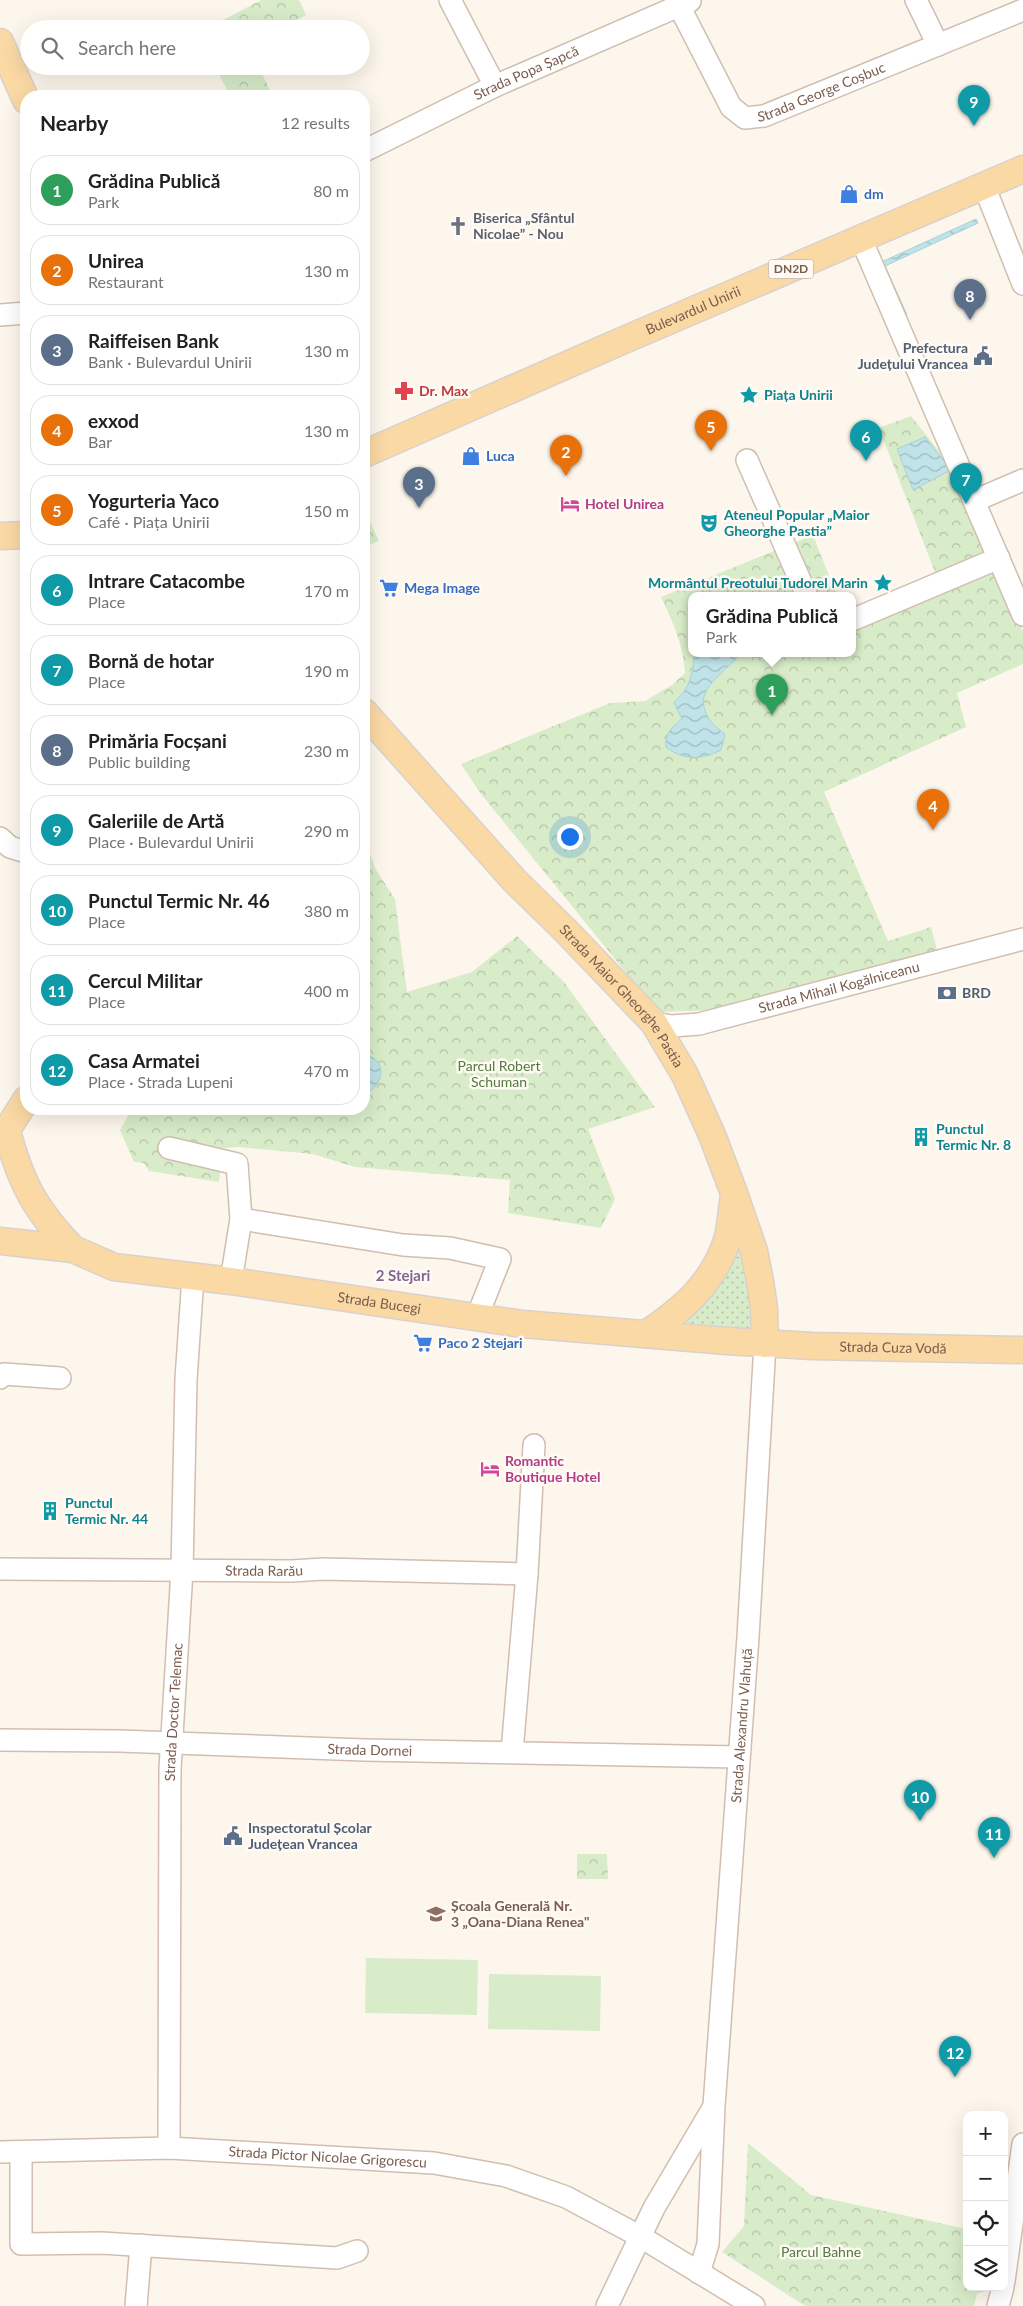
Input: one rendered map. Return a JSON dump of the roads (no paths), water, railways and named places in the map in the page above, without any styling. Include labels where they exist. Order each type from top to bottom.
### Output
[{"type":"main road","points":[[0,42],[22,90]]},
{"type":"main road","name":"Bulevardul Unirii","points":[[370,451],[1023,169]]},
{"type":"main road","points":[[0,536],[20,534]]},
{"type":"main road","name":"Strada Maior Gheorghe Pastia","points":[[370,726],[375,738],[654,1023],[685,1075],[734,1193],[754,1251],[764,1309],[765,1344]]},
{"type":"main road","points":[[20,1109],[3,1136],[30,1196],[49,1225],[74,1249]]},
{"type":"main road","points":[[646,1334],[680,1311],[714,1270],[726,1245],[734,1193]]},
{"type":"main road","name":"Strada Bucegi","points":[[0,1241],[74,1249],[114,1267],[231,1281],[523,1324],[765,1344]]},
{"type":"main road","name":"Strada Cuza Vodă","points":[[765,1344],[1023,1350]]},
{"type":"street","points":[[450,0],[495,86]]},
{"type":"street","points":[[916,0],[938,45]]},
{"type":"street","name":"Strada Popa Șapcă","points":[[370,148],[495,86],[682,2]]},
{"type":"street","name":"Strada George Coșbuc","points":[[682,2],[731,107],[745,118],[764,116],[1023,10]]},
{"type":"street","points":[[984,186],[1023,284]]},
{"type":"street","points":[[861,239],[1023,615]]},
{"type":"street","points":[[0,315],[20,314]]},
{"type":"street","points":[[747,460],[805,592]]},
{"type":"street","points":[[974,501],[1023,480]]},
{"type":"street","points":[[856,618],[999,558]]},
{"type":"street","points":[[0,838],[10,847],[20,850]]},
{"type":"street","name":"Strada Mihail Kogălniceanu","points":[[654,1023],[672,1026],[699,1024],[1023,938]]},
{"type":"street","points":[[169,1148],[237,1164],[241,1219],[231,1281]]},
{"type":"street","points":[[241,1219],[403,1245],[450,1248],[500,1259],[477,1317]]},
{"type":"street","name":"Strada Doctor Telemac","points":[[169,2148],[171,1744],[182,1570],[186,1379],[193,1277]]},
{"type":"street","name":"Strada Alexandru Vlahuță","points":[[699,2273],[708,2244],[714,2106],[739,1757],[765,1344]]},
{"type":"street","points":[[0,1378],[4,1374],[60,1378]]},
{"type":"street","points":[[512,1752],[527,1574],[534,1445]]},
{"type":"street","name":"Strada Rarău","points":[[0,1569],[323,1569],[527,1574]]},
{"type":"street","name":"Strada Dornei","points":[[0,1740],[120,1741],[171,1744],[739,1757]]},
{"type":"street","name":"Strada Alexandru Vlahuță","points":[[607,2306],[654,2208],[714,2106]]},
{"type":"street","points":[[1008,2252],[1023,2144]]},
{"type":"street","name":"Strada Pictor Nicolae Grigorescu","points":[[0,2152],[169,2148],[434,2163],[506,2176],[566,2197],[641,2237]]},
{"type":"street","points":[[21,2153],[21,2244],[141,2244],[337,2258],[357,2251]]},
{"type":"street","points":[[641,2237],[754,2306]]},
{"type":"street","points":[[136,2306],[141,2244]]},
{"type":"street","points":[[998,2306],[1002,2291]]},
{"type":"water","points":[[976,219],[978,223],[885,266],[907,315],[901,318],[877,264]]},
{"type":"water","points":[[925,437],[951,470],[913,490],[897,449]]},
{"type":"water","points":[[694,657],[736,657],[710,685],[704,699],[705,712],[709,719],[725,734],[721,750],[707,756],[693,758],[673,752],[666,747],[666,742],[670,731],[682,719],[674,703],[688,685],[693,669]]},
{"type":"water","points":[[370,1057],[377,1061],[381,1073],[377,1085],[370,1091]]},
{"type":"place","name":"Galeriile de Artă","points":[[974,126]]},
{"type":"place","name":"dm","points":[[849,194]]},
{"type":"place","name":"Biserica „Sfântul Nicolae” - Nou","points":[[458,226]]},
{"type":"place","name":"Primăria Focșani","points":[[970,320]]},
{"type":"place","name":"Prefectura Județului Vrancea","points":[[983,356]]},
{"type":"place","name":"Dr. Max","points":[[404,391]]},
{"type":"place","name":"Piața Unirii","points":[[749,395]]},
{"type":"place","name":"Yogurteria Yaco","points":[[711,451]]},
{"type":"place","name":"Luca","points":[[471,456]]},
{"type":"place","name":"Intrare Catacombe","points":[[866,461]]},
{"type":"place","name":"Unirea","points":[[566,476]]},
{"type":"place","name":"Hotel Unirea","points":[[570,504]]},
{"type":"place","name":"Bornă de hotar","points":[[966,504]]},
{"type":"place","name":"Raiffeisen Bank","points":[[419,508]]},
{"type":"place","name":"Ateneul Popular „Maior Gheorghe Pastia”","points":[[709,523]]},
{"type":"place","name":"Mormântul Preotului Tudorel Marin","points":[[883,583]]},
{"type":"place","name":"Mega Image","points":[[389,588]]},
{"type":"place","name":"Grădina Publică","points":[[772,715]]},
{"type":"place","name":"exxod","points":[[933,830]]},
{"type":"place","name":"BRD","points":[[947,993]]},
{"type":"place","name":"Punctul Termic Nr. 8","points":[[921,1137]]},
{"type":"place","name":"Paco 2 Stejari","points":[[423,1343]]},
{"type":"place","name":"Romantic Boutique Hotel","points":[[490,1469]]},
{"type":"place","name":"Punctul Termic Nr. 44","points":[[50,1511]]},
{"type":"place","name":"Punctul Termic Nr. 46","points":[[920,1821]]},
{"type":"place","name":"Inspectoratul Școlar Județean Vrancea","points":[[233,1836]]},
{"type":"place","name":"Cercul Militar","points":[[994,1858]]},
{"type":"place","name":"Școala Generală Nr. 3 „Oana-Diana Renea\"","points":[[436,1914]]},
{"type":"place","name":"Casa Armatei","points":[[955,2077]]},
{"type":"district","name":"2 Stejari","points":[[403,1276]]},
{"type":"park label","name":"Parcul Robert Schuman","points":[[499,1074]]},
{"type":"park label","name":"Parcul Bahne","points":[[821,2252]]}]
